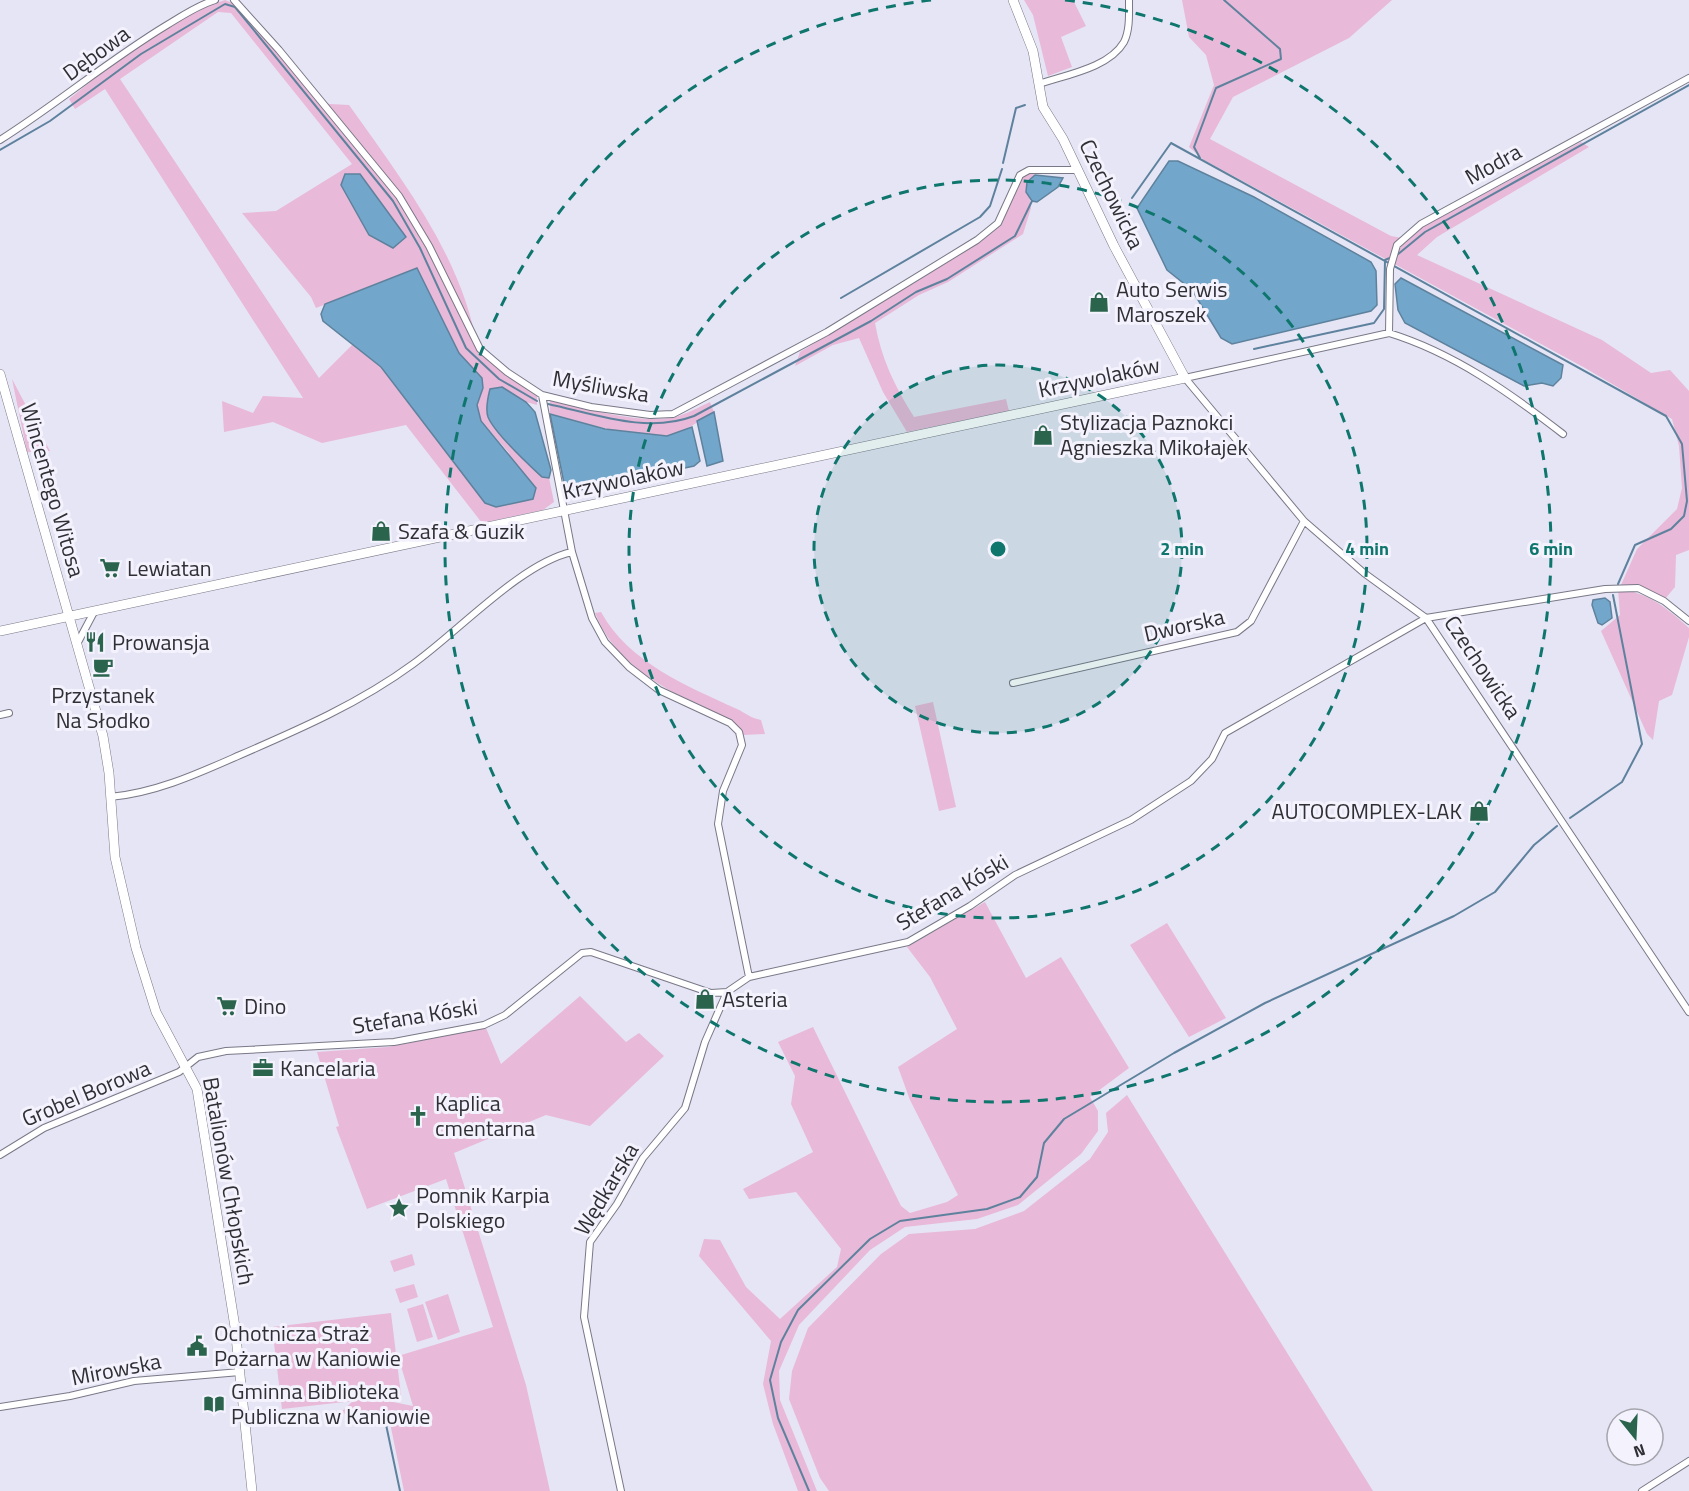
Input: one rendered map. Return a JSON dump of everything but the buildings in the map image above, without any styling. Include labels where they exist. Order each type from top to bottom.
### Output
[{"type":"street","name":"Dębowa","points":[[0,140],[47,111],[154,33],[204,3],[215,0]]},
{"type":"street","name":"Myśliwska","points":[[234,0],[279,50],[399,196],[429,246],[480,349],[507,372],[542,395],[591,407],[651,415],[673,414],[827,332],[977,240],[998,223],[1020,175],[1029,170],[1076,170]]},
{"type":"street","name":"Czechowicka","points":[[1013,0],[1033,51],[1043,107],[1063,140],[1076,170],[1185,378],[1304,521],[1364,573],[1426,618],[1689,1012]]},
{"type":"street","points":[[1039,84],[1093,66],[1110,57],[1124,43],[1129,24],[1129,0]]},
{"type":"street","name":"Modra","points":[[1389,333],[1390,269],[1397,245],[1421,224],[1689,78]]},
{"type":"street","points":[[1185,378],[1389,333],[1422,343],[1508,392],[1563,434]]},
{"type":"street","name":"Wincentego Witosa","points":[[0,374],[69,617]]},
{"type":"street","name":"Krzywolaków","points":[[0,631],[1185,378]]},
{"type":"street","points":[[542,395],[572,552],[592,618],[605,642],[629,667],[659,690],[730,723],[739,732],[742,745],[723,791],[718,824],[749,977]]},
{"type":"street","name":"Dworska","points":[[1013,683],[1237,632],[1251,621],[1304,521]]},
{"type":"street","points":[[111,797],[162,786],[198,773],[320,721],[412,665],[538,564],[556,555],[572,552]]},
{"type":"street","name":"Stefana Kóski","points":[[187,1066],[198,1057],[226,1052],[394,1042],[484,1025],[505,1015],[574,957],[591,952],[711,993],[727,992],[749,977],[908,942],[970,906],[1014,875],[1131,820],[1191,781],[1212,759],[1226,733],[1426,618],[1605,589],[1638,588],[1664,601],[1689,621]]},
{"type":"street","points":[[77,644],[94,612]]},
{"type":"street","name":"Batalionów Chłopskich","points":[[69,617],[103,736],[111,797],[115,857],[139,959],[156,1012],[187,1066],[197,1089],[240,1372],[252,1491]]},
{"type":"street","points":[[0,715],[9,713]]},
{"type":"street","name":"Wędkarska","points":[[621,1491],[584,1317],[590,1242],[617,1204],[643,1158],[685,1108],[705,1042],[727,992]]},
{"type":"street","name":"Grobel Borowa","points":[[0,1155],[44,1128],[179,1072],[187,1066]]},
{"type":"street","name":"Mirowska","points":[[0,1407],[70,1396],[134,1381],[240,1372]]},
{"type":"street","points":[[1642,1491],[1689,1461]]},
{"type":"shaded area","points":[[225,0],[235,4],[308,88],[329,104],[349,105],[409,191],[445,252],[459,283],[478,351],[537,396],[537,405],[526,402],[502,387],[510,445],[542,477],[549,478],[554,502],[543,510],[482,523],[406,425],[322,443],[273,422],[224,432],[222,401],[253,413],[263,396],[303,398],[105,89],[75,109],[69,99],[143,42],[204,8]],"holes":[[[218,12],[231,13],[352,164],[276,211],[242,213],[311,297],[316,308],[417,268],[459,353],[482,378],[483,388],[477,405],[481,421],[510,454],[381,367],[353,344],[319,378],[120,79]]]},
{"type":"shaded area","points":[[1024,0],[1073,0],[1086,26],[1061,37],[1072,67],[1048,76],[1033,15]]},
{"type":"shaded area","points":[[1182,0],[1392,0],[1349,38],[1233,97],[1210,139],[1391,236],[1408,239],[1422,227],[1581,142],[1589,147],[1437,237],[1417,255],[1602,340],[1651,373],[1670,370],[1689,391],[1689,550],[1676,555],[1675,587],[1665,599],[1639,586],[1621,585],[1637,549],[1677,509],[1682,488],[1679,446],[1672,419],[1585,368],[1204,160],[1189,147],[1214,85],[1206,55],[1189,37]]},
{"type":"shaded area","points":[[1030,172],[1035,175],[1027,182],[1031,208],[1023,234],[948,282],[919,295],[875,323],[890,372],[914,417],[1006,399],[1009,411],[907,432],[883,392],[859,338],[833,345],[795,366],[800,352],[980,242],[1000,225],[1023,176]]},
{"type":"shaded area","points":[[12,379],[50,451],[27,452]]},
{"type":"shaded area","points":[[550,400],[612,415],[646,419],[675,417],[710,402],[714,412],[687,428],[669,435],[644,435],[550,414]]},
{"type":"shaded area","points":[[1618,589],[1639,594],[1657,602],[1689,628],[1689,637],[1672,695],[1659,701],[1653,740],[1647,734],[1601,631],[1620,615]]},
{"type":"shaded area","points":[[601,612],[613,630],[643,659],[660,671],[698,691],[761,720],[765,734],[743,735],[731,721],[652,680],[615,647],[595,613]]},
{"type":"shaded area","points":[[933,702],[956,807],[939,811],[915,706]]},
{"type":"shaded area","points":[[985,902],[1026,978],[1061,957],[1129,1068],[1090,1097],[1098,1111],[1098,1131],[1081,1154],[1018,1205],[977,1219],[905,1227],[870,1250],[799,1325],[779,1371],[780,1400],[817,1491],[798,1491],[773,1424],[763,1384],[771,1341],[699,1256],[704,1239],[720,1240],[746,1287],[780,1319],[837,1267],[841,1249],[796,1192],[749,1199],[743,1189],[813,1152],[791,1104],[795,1076],[778,1042],[813,1027],[901,1206],[910,1213],[947,1202],[958,1195],[910,1100],[898,1067],[957,1029],[930,977],[907,947]]},
{"type":"shaded area","points":[[1167,923],[1226,1018],[1189,1037],[1130,945]]},
{"type":"shaded area","points":[[580,996],[626,1042],[639,1033],[664,1056],[590,1126],[546,1115],[454,1153],[526,1385],[550,1491],[404,1491],[389,1418],[340,1413],[353,1401],[282,1409],[272,1327],[391,1313],[401,1395],[378,1399],[413,1406],[398,1356],[493,1327],[446,1179],[367,1209],[336,1127],[339,1126],[317,1052],[388,1047],[486,1028],[501,1064]]},
{"type":"shaded area","points":[[1127,1095],[1373,1491],[829,1491],[820,1478],[789,1399],[792,1371],[808,1328],[881,1254],[909,1234],[975,1229],[1024,1211],[1090,1159],[1108,1132],[1106,1113]]},
{"type":"shaded area","points":[[412,1254],[415,1265],[394,1272],[390,1261]]},
{"type":"shaded area","points":[[414,1284],[418,1297],[400,1303],[395,1289]]},
{"type":"shaded area","points":[[448,1294],[460,1332],[438,1340],[425,1302]]},
{"type":"shaded area","points":[[423,1304],[433,1337],[417,1342],[407,1309]]},
{"type":"water","points":[[1169,161],[1178,161],[1254,197],[1371,262],[1376,271],[1377,305],[1371,311],[1232,344],[1221,338],[1192,290],[1167,270],[1137,208]]},
{"type":"water","points":[[345,174],[360,174],[406,237],[393,248],[369,235],[341,185]]},
{"type":"water","points":[[1035,175],[1063,178],[1058,187],[1037,202],[1032,201],[1026,192],[1027,182]]},
{"type":"water","points":[[417,268],[459,353],[482,378],[483,388],[477,405],[481,421],[536,488],[533,499],[496,507],[485,503],[381,367],[323,321],[321,314],[325,304]]},
{"type":"water","points":[[1401,278],[1563,365],[1561,378],[1553,386],[1542,383],[1524,386],[1405,323],[1398,310],[1395,284]]},
{"type":"water","points":[[502,387],[526,402],[535,412],[551,470],[549,478],[542,477],[504,440],[488,417],[490,389]]},
{"type":"water","points":[[714,412],[723,461],[707,466],[697,421]]},
{"type":"water","points":[[550,414],[605,429],[667,436],[692,427],[700,461],[694,466],[566,493]]},
{"type":"water","points":[[1605,598],[1610,602],[1612,618],[1602,625],[1598,623],[1592,605],[1593,600]]},
{"type":"waterway","points":[[1200,158],[1194,147],[1216,88],[1281,59],[1280,49],[1224,0]]},
{"type":"waterway","points":[[0,150],[50,121],[141,54],[225,4],[235,7],[393,201],[420,248],[466,348],[499,379],[537,401]]},
{"type":"waterway","points":[[1397,255],[1425,232],[1689,85]]},
{"type":"waterway","points":[[1003,163],[1016,108],[1025,105]]},
{"type":"waterway","points":[[1132,198],[1171,143],[1666,416],[1682,444],[1687,501],[1684,516],[1671,529],[1635,545],[1618,584]]},
{"type":"waterway","points":[[841,298],[980,217],[990,206],[1002,169]]},
{"type":"waterway","points":[[548,404],[602,417],[640,423],[676,421],[694,416],[871,321],[916,292],[947,279],[1015,236],[1032,201]]},
{"type":"waterway","points":[[1254,349],[1374,323],[1384,309],[1385,260],[1392,257]]},
{"type":"waterway","points":[[1570,818],[1622,782],[1642,744],[1613,595]]},
{"type":"waterway","points":[[809,1491],[778,1418],[770,1380],[781,1342],[798,1310],[870,1239],[900,1221],[987,1209],[1020,1197],[1037,1177],[1044,1143],[1064,1119],[1174,1053],[1265,1003],[1454,916],[1495,892],[1534,845],[1557,826]]},
{"type":"waterway","points":[[384,1415],[400,1491]]},
{"type":"place","name":"Auto Serwis Maroszek","points":[[1099,302]]},
{"type":"place","name":"Stylizacja Paznokci Agnieszka Mikołajek","points":[[1043,435]]},
{"type":"place","name":"Szafa & Guzik","points":[[381,531]]},
{"type":"place","name":"Lewiatan","points":[[110,568]]},
{"type":"place","name":"Prowansja","points":[[95,642]]},
{"type":"place","name":"Przystanek Na Słodko","points":[[103,667]]},
{"type":"place","name":"AUTOCOMPLEX-LAK","points":[[1479,811]]},
{"type":"place","name":"Asteria","points":[[705,999]]},
{"type":"place","name":"Dino","points":[[227,1006]]},
{"type":"place","name":"Kancelaria","points":[[263,1068]]},
{"type":"place","name":"Kaplica cmentarna","points":[[418,1116]]},
{"type":"place","name":"Pomnik Karpia Polskiego","points":[[399,1208]]},
{"type":"place","name":"Ochotnicza Straż Pożarna w Kaniowie","points":[[197,1346]]},
{"type":"place","name":"Gminna Biblioteka Publiczna w Kaniowie","points":[[214,1404]]}]
